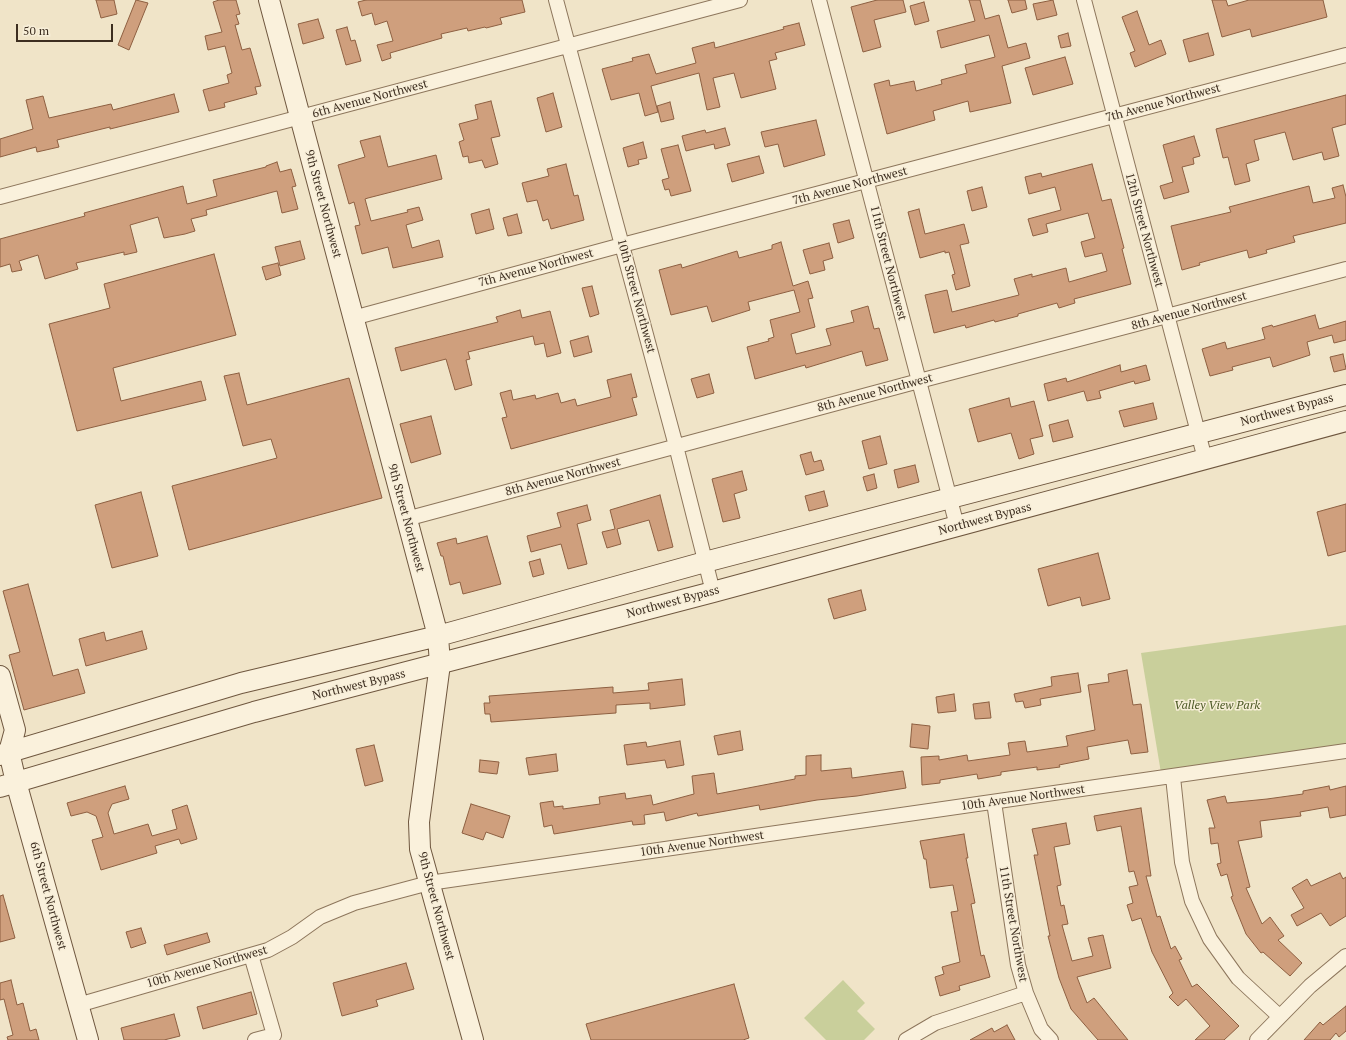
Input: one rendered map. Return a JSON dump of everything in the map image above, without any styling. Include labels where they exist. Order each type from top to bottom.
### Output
[{"type":"main road","name":"9th Street Northwest","points":[[269,0],[438,636],[440,664],[419,822],[420,849],[474,1040]]},
{"type":"main road","name":"Northwest Bypass","points":[[3,750],[241,683],[438,636],[705,562],[1198,435],[1346,395]]},
{"type":"main road","name":"Northwest Bypass","points":[[8,784],[254,712],[713,592],[1346,421]]},
{"type":"main road","name":"6th Street Northwest","points":[[0,676],[15,730],[3,750],[8,784],[88,1040]]},
{"type":"street","name":"10th Street Northwest","points":[[556,0],[676,446],[713,592]]},
{"type":"street","name":"6th Avenue Northwest","points":[[0,196],[740,0]]},
{"type":"street","name":"11th Street Northwest","points":[[818,0],[957,526]]},
{"type":"street","name":"12th Street Northwest","points":[[1084,0],[1205,459]]},
{"type":"street","name":"7th Avenue Northwest","points":[[354,318],[622,245],[1346,55]]},
{"type":"street","name":"8th Avenue Northwest","points":[[406,519],[919,381],[1346,269]]},
{"type":"street","name":"10th Avenue Northwest","points":[[78,1004],[268,950],[292,937],[320,917],[347,906],[429,883],[1346,752]]},
{"type":"street","points":[[1173,777],[1182,862],[1192,901],[1210,939],[1233,971],[1279,1016]]},
{"type":"street","name":"11th Street Northwest","points":[[994,802],[1018,965],[1026,993],[1041,1029],[1051,1040]]},
{"type":"street","points":[[251,955],[274,1035],[255,1040]]},
{"type":"street","points":[[1257,1040],[1310,986],[1346,956]]},
{"type":"street","points":[[906,1040],[935,1023],[1026,993]]},
{"type":"green space","name":"Valley View Park","points":[[1346,625],[1346,752],[1162,779],[1141,653]]},
{"type":"green space","points":[[843,980],[865,1003],[857,1011],[875,1029],[864,1040],[826,1040],[804,1018]]},
{"type":"building","points":[[96,0],[114,0],[117,14],[101,18]]},
{"type":"building","points":[[136,0],[148,3],[129,50],[118,45]]},
{"type":"building","points":[[219,0],[236,0],[240,14],[236,15],[239,24],[235,25],[242,50],[250,48],[261,86],[255,87],[257,94],[224,103],[225,107],[209,111],[203,90],[229,83],[227,75],[232,73],[225,46],[208,50],[205,36],[222,32],[213,2]]},
{"type":"building","points":[[366,0],[522,0],[525,12],[500,18],[502,24],[468,31],[467,28],[441,34],[442,38],[390,53],[391,58],[382,61],[377,45],[393,41],[387,21],[375,25],[372,13],[362,16],[358,2]]},
{"type":"building","points":[[877,0],[903,0],[906,12],[874,20],[881,47],[863,52],[851,7]]},
{"type":"building","points":[[969,0],[980,0],[985,19],[999,15],[1008,48],[1026,43],[1030,58],[1002,66],[1011,103],[970,112],[968,101],[933,111],[935,120],[887,134],[874,84],[889,80],[890,86],[914,81],[916,91],[942,84],[941,80],[967,73],[965,65],[995,57],[989,35],[941,48],[937,31],[975,21]]},
{"type":"building","points":[[1008,0],[1025,0],[1027,9],[1012,13]]},
{"type":"building","points":[[1053,0],[1057,15],[1037,20],[1033,4]]},
{"type":"building","points":[[1212,0],[1226,0],[1228,6],[1249,0],[1323,0],[1327,17],[1252,37],[1250,29],[1222,37]]},
{"type":"building","points":[[924,2],[929,21],[915,25],[910,6]]},
{"type":"building","points":[[1137,11],[1149,45],[1161,40],[1166,54],[1135,67],[1130,53],[1135,51],[1122,17]]},
{"type":"building","points":[[318,19],[324,38],[303,44],[298,24]]},
{"type":"building","points":[[799,23],[805,45],[775,53],[777,59],[769,61],[776,89],[741,98],[734,73],[713,78],[720,107],[707,110],[699,73],[651,86],[658,112],[645,116],[639,93],[611,100],[602,69],[633,61],[632,58],[649,54],[656,74],[696,63],[692,48],[714,42],[715,48],[784,29],[783,27]]},
{"type":"building","points":[[347,27],[351,41],[355,40],[361,61],[346,65],[336,30]]},
{"type":"building","points":[[1068,33],[1071,46],[1061,48],[1058,36]]},
{"type":"building","points":[[1208,33],[1214,55],[1189,62],[1183,40]]},
{"type":"building","points":[[1065,57],[1073,84],[1033,95],[1025,68]]},
{"type":"building","points":[[553,93],[562,127],[546,132],[537,98]]},
{"type":"building","points":[[174,94],[179,112],[57,140],[59,147],[37,152],[36,147],[0,157],[0,139],[33,129],[26,100],[43,96],[49,118],[111,104],[113,110]]},
{"type":"building","points":[[1346,95],[1346,124],[1332,128],[1339,156],[1324,160],[1322,152],[1293,160],[1285,132],[1254,140],[1259,160],[1246,164],[1250,181],[1235,185],[1228,157],[1223,158],[1216,129]]},
{"type":"building","points":[[491,101],[500,136],[491,138],[498,164],[485,168],[482,160],[469,163],[468,156],[463,157],[459,142],[464,140],[459,124],[478,119],[475,105]]},
{"type":"building","points":[[670,102],[674,119],[661,122],[657,106]]},
{"type":"building","points":[[816,120],[825,155],[784,167],[778,144],[765,147],[761,132]]},
{"type":"building","points":[[725,128],[730,145],[715,149],[714,144],[686,151],[682,136],[705,130],[706,133]]},
{"type":"building","points":[[380,136],[388,167],[436,155],[442,179],[365,199],[371,221],[408,212],[407,210],[419,207],[423,220],[406,225],[412,248],[439,240],[443,257],[393,268],[388,247],[362,254],[355,226],[360,225],[354,202],[349,204],[338,165],[365,157],[360,141]]},
{"type":"building","points":[[1194,136],[1200,156],[1193,158],[1194,164],[1182,167],[1189,192],[1164,199],[1160,186],[1173,182],[1163,145]]},
{"type":"building","points":[[643,142],[647,158],[638,160],[639,164],[628,167],[623,148]]},
{"type":"building","points":[[678,145],[691,191],[671,196],[669,189],[665,190],[662,180],[669,178],[661,149]]},
{"type":"building","points":[[759,156],[764,173],[732,182],[727,164]]},
{"type":"building","points":[[277,162],[280,172],[291,169],[296,186],[292,187],[298,209],[282,213],[277,191],[206,210],[207,215],[191,219],[195,231],[185,234],[164,238],[158,217],[130,225],[137,252],[124,255],[124,252],[76,263],[78,269],[45,279],[38,255],[19,261],[22,270],[12,272],[10,264],[0,267],[0,239],[85,216],[84,213],[183,186],[187,204],[217,196],[213,180],[266,167]]},
{"type":"building","points":[[566,164],[574,196],[578,195],[584,220],[551,229],[548,219],[543,221],[537,200],[527,202],[522,183],[549,176],[547,169]]},
{"type":"building","points":[[1092,164],[1102,201],[1111,199],[1124,248],[1122,249],[1131,284],[1074,299],[1075,303],[1059,308],[1057,303],[995,322],[994,320],[966,328],[965,325],[934,333],[925,295],[947,290],[952,312],[1019,295],[1014,279],[1032,274],[1032,277],[1066,268],[1069,282],[1107,271],[1102,253],[1085,257],[1081,242],[1095,238],[1088,213],[1046,224],[1048,232],[1033,236],[1028,219],[1061,210],[1055,187],[1029,194],[1025,177],[1041,173],[1042,177]]},
{"type":"building","points":[[1343,185],[1346,197],[1346,223],[1293,236],[1295,242],[1266,250],[1267,253],[1249,258],[1247,250],[1199,263],[1200,265],[1182,270],[1171,226],[1231,212],[1229,207],[1309,186],[1313,203],[1335,198],[1332,188]]},
{"type":"building","points":[[982,187],[987,207],[972,211],[967,191]]},
{"type":"building","points":[[489,209],[494,229],[476,234],[471,214]]},
{"type":"building","points":[[919,209],[925,234],[964,224],[969,243],[960,245],[970,286],[956,290],[952,275],[955,274],[949,252],[945,253],[945,251],[920,258],[908,212]]},
{"type":"building","points":[[517,214],[522,233],[508,236],[503,218]]},
{"type":"building","points":[[849,220],[854,238],[838,243],[833,224]]},
{"type":"building","points":[[300,241],[305,259],[280,266],[275,247]]},
{"type":"building","points":[[781,242],[793,286],[808,281],[813,298],[808,299],[815,327],[791,334],[796,354],[831,345],[826,329],[854,322],[851,311],[868,306],[874,329],[879,328],[888,360],[866,366],[862,351],[806,368],[805,365],[755,379],[747,347],[769,341],[768,339],[774,337],[770,320],[800,312],[794,290],[748,302],[750,310],[712,322],[707,306],[671,315],[659,270],[681,264],[682,268],[737,251],[739,258],[772,249],[772,245]]},
{"type":"building","points":[[829,243],[833,258],[823,261],[825,270],[810,274],[803,250]]},
{"type":"building","points":[[214,254],[236,335],[113,368],[121,401],[201,381],[206,400],[77,431],[49,324],[110,308],[104,284]]},
{"type":"building","points":[[278,263],[281,275],[266,280],[262,267]]},
{"type":"building","points":[[592,286],[599,314],[590,317],[582,288]]},
{"type":"building","points":[[520,310],[522,318],[550,311],[561,353],[547,357],[544,343],[535,345],[533,336],[468,352],[470,359],[466,360],[472,385],[455,390],[446,359],[401,371],[395,348],[498,322],[496,317]]},
{"type":"building","points":[[1315,315],[1319,329],[1346,321],[1346,340],[1334,343],[1332,335],[1307,342],[1310,355],[1273,367],[1270,357],[1232,367],[1233,370],[1210,376],[1202,349],[1225,342],[1227,349],[1265,339],[1262,328],[1272,325],[1273,327]]},
{"type":"building","points":[[588,336],[592,352],[574,357],[570,341]]},
{"type":"building","points":[[1343,354],[1346,369],[1334,372],[1330,357]]},
{"type":"building","points":[[1120,365],[1121,372],[1146,365],[1150,380],[1135,384],[1134,381],[1099,391],[1101,398],[1087,401],[1084,391],[1048,401],[1044,384],[1066,378],[1067,382]]},
{"type":"building","points":[[239,373],[247,405],[349,378],[382,498],[189,550],[172,486],[277,458],[271,439],[243,446],[224,376]]},
{"type":"building","points":[[631,374],[637,397],[632,398],[637,415],[511,449],[502,418],[507,417],[500,393],[511,390],[513,400],[535,395],[536,399],[558,393],[561,403],[575,399],[577,406],[611,397],[607,380]]},
{"type":"building","points":[[709,374],[714,393],[697,398],[691,379]]},
{"type":"building","points":[[1009,398],[1011,407],[1034,401],[1043,436],[1030,439],[1034,454],[1019,459],[1011,433],[978,442],[969,409]]},
{"type":"building","points":[[1153,403],[1157,419],[1124,427],[1119,411]]},
{"type":"building","points":[[431,416],[441,454],[411,463],[400,424]]},
{"type":"building","points":[[1068,420],[1073,437],[1053,442],[1049,425]]},
{"type":"building","points":[[880,436],[887,464],[869,469],[862,441]]},
{"type":"building","points":[[811,452],[814,462],[821,460],[824,470],[806,475],[800,455]]},
{"type":"building","points":[[915,465],[919,482],[898,488],[894,470]]},
{"type":"building","points":[[742,471],[747,490],[734,494],[740,518],[723,522],[712,479]]},
{"type":"building","points":[[874,474],[877,488],[867,491],[863,477]]},
{"type":"building","points":[[824,491],[828,506],[809,511],[805,496]]},
{"type":"building","points":[[141,492],[158,556],[112,568],[95,505]]},
{"type":"building","points":[[660,495],[673,547],[658,551],[649,520],[617,529],[621,544],[607,548],[602,532],[615,529],[610,510]]},
{"type":"building","points":[[1346,504],[1346,551],[1328,556],[1317,512]]},
{"type":"building","points":[[587,505],[591,520],[577,524],[587,564],[568,569],[561,544],[531,552],[527,536],[561,527],[557,513]]},
{"type":"building","points":[[487,536],[501,584],[463,594],[460,582],[450,585],[443,556],[441,556],[437,543],[456,538],[457,544]]},
{"type":"building","points":[[1098,553],[1110,599],[1082,606],[1080,597],[1048,606],[1038,569]]},
{"type":"building","points":[[540,559],[544,574],[533,577],[529,562]]},
{"type":"building","points":[[28,584],[53,676],[78,669],[85,693],[24,710],[9,655],[20,652],[3,591]]},
{"type":"building","points":[[861,590],[866,610],[834,619],[828,599]]},
{"type":"building","points":[[142,631],[147,649],[86,666],[79,639],[104,632],[106,641]]},
{"type":"building","points":[[1127,670],[1133,705],[1141,704],[1148,752],[1131,754],[1128,740],[1087,747],[1089,759],[1059,765],[1060,767],[1037,770],[1037,767],[1001,772],[1001,775],[978,779],[977,774],[940,780],[940,783],[922,785],[921,757],[939,756],[939,760],[967,755],[968,761],[1010,755],[1008,743],[1025,741],[1027,752],[1068,746],[1066,736],[1095,730],[1088,685],[1109,682],[1108,674]]},
{"type":"building","points":[[1078,673],[1081,692],[1040,699],[1041,705],[1025,708],[1023,701],[1016,702],[1014,694],[1052,686],[1051,677]]},
{"type":"building","points":[[682,679],[685,705],[650,709],[650,703],[616,705],[616,713],[491,722],[490,714],[485,714],[484,703],[490,703],[489,696],[613,687],[613,693],[649,690],[648,683]]},
{"type":"building","points":[[954,694],[956,711],[938,713],[936,697]]},
{"type":"building","points":[[989,702],[991,718],[975,719],[973,704]]},
{"type":"building","points":[[912,724],[930,726],[928,749],[910,747]]},
{"type":"building","points":[[740,731],[743,750],[718,755],[714,736]]},
{"type":"building","points":[[680,741],[684,765],[667,768],[665,760],[627,765],[624,745],[646,742],[647,747]]},
{"type":"building","points":[[374,745],[383,781],[365,786],[356,749]]},
{"type":"building","points":[[556,754],[558,771],[529,775],[526,758]]},
{"type":"building","points":[[821,755],[821,771],[851,768],[852,778],[903,771],[906,788],[857,796],[817,800],[760,810],[759,805],[698,816],[697,813],[666,821],[664,812],[644,815],[645,824],[633,825],[632,821],[554,834],[552,825],[544,827],[540,803],[553,801],[554,807],[563,806],[563,809],[600,804],[599,797],[625,793],[626,799],[651,795],[653,805],[694,794],[692,776],[714,773],[717,794],[795,779],[795,776],[806,775],[806,756]]},
{"type":"building","points":[[480,760],[499,762],[497,774],[479,772]]},
{"type":"building","points":[[125,786],[129,799],[112,804],[108,813],[114,834],[148,824],[152,836],[177,829],[172,810],[187,805],[197,839],[181,844],[179,839],[155,846],[157,853],[101,870],[92,840],[103,837],[96,816],[87,812],[71,816],[67,803]]},
{"type":"building","points":[[1329,786],[1330,790],[1346,786],[1346,815],[1330,818],[1328,807],[1300,812],[1301,816],[1260,821],[1262,837],[1238,841],[1250,887],[1246,888],[1262,924],[1270,917],[1284,936],[1278,940],[1302,963],[1290,976],[1263,952],[1261,953],[1246,934],[1231,897],[1233,896],[1227,874],[1221,876],[1217,864],[1221,863],[1218,843],[1211,844],[1209,828],[1215,828],[1207,800],[1225,796],[1227,803],[1267,799],[1303,794],[1303,791]]},
{"type":"building","points":[[471,804],[510,816],[503,838],[486,832],[483,840],[462,833]]},
{"type":"building","points":[[1141,808],[1151,876],[1146,876],[1157,917],[1160,916],[1171,949],[1175,946],[1182,959],[1179,960],[1192,987],[1197,984],[1239,1026],[1224,1040],[1195,1040],[1210,1026],[1186,999],[1178,1006],[1169,997],[1173,993],[1152,952],[1141,918],[1132,921],[1127,905],[1133,903],[1129,887],[1138,885],[1134,871],[1129,872],[1121,826],[1097,831],[1094,816]]},
{"type":"building","points":[[1066,823],[1070,844],[1054,847],[1061,885],[1057,886],[1061,906],[1064,905],[1068,924],[1062,925],[1072,961],[1093,956],[1088,938],[1103,935],[1111,968],[1077,977],[1087,1003],[1094,998],[1128,1040],[1098,1040],[1071,1009],[1059,978],[1048,936],[1050,936],[1034,855],[1038,855],[1032,829]]},
{"type":"building","points":[[964,834],[968,858],[966,858],[975,903],[971,904],[981,956],[984,955],[990,977],[959,986],[960,990],[940,996],[935,977],[944,974],[942,967],[960,962],[951,912],[958,911],[953,885],[930,888],[926,859],[924,859],[920,841]]},
{"type":"building","points":[[1340,873],[1343,879],[1346,877],[1346,916],[1330,926],[1321,913],[1297,926],[1291,915],[1304,908],[1292,888],[1307,879],[1311,886]]},
{"type":"building","points":[[3,895],[15,938],[0,942],[0,896]]},
{"type":"building","points":[[141,928],[146,943],[131,948],[126,932]]},
{"type":"building","points":[[207,933],[210,942],[167,955],[164,945]]},
{"type":"building","points":[[406,963],[414,989],[376,1000],[378,1006],[342,1016],[333,983]]},
{"type":"building","points":[[11,980],[17,1005],[23,1003],[30,1031],[36,1029],[39,1040],[8,1040],[7,1037],[13,1035],[4,999],[0,1000],[0,983]]},
{"type":"building","points":[[734,984],[749,1038],[743,1040],[591,1040],[586,1024]]},
{"type":"building","points":[[251,992],[257,1014],[203,1029],[197,1007]]},
{"type":"building","points":[[1346,1006],[1346,1031],[1339,1037],[1336,1033],[1330,1040],[1304,1040],[1320,1022],[1323,1025]]},
{"type":"building","points":[[174,1014],[180,1036],[164,1040],[124,1040],[121,1028]]},
{"type":"building","points":[[1007,1025],[1015,1040],[970,1040],[992,1028],[994,1032]]}]
